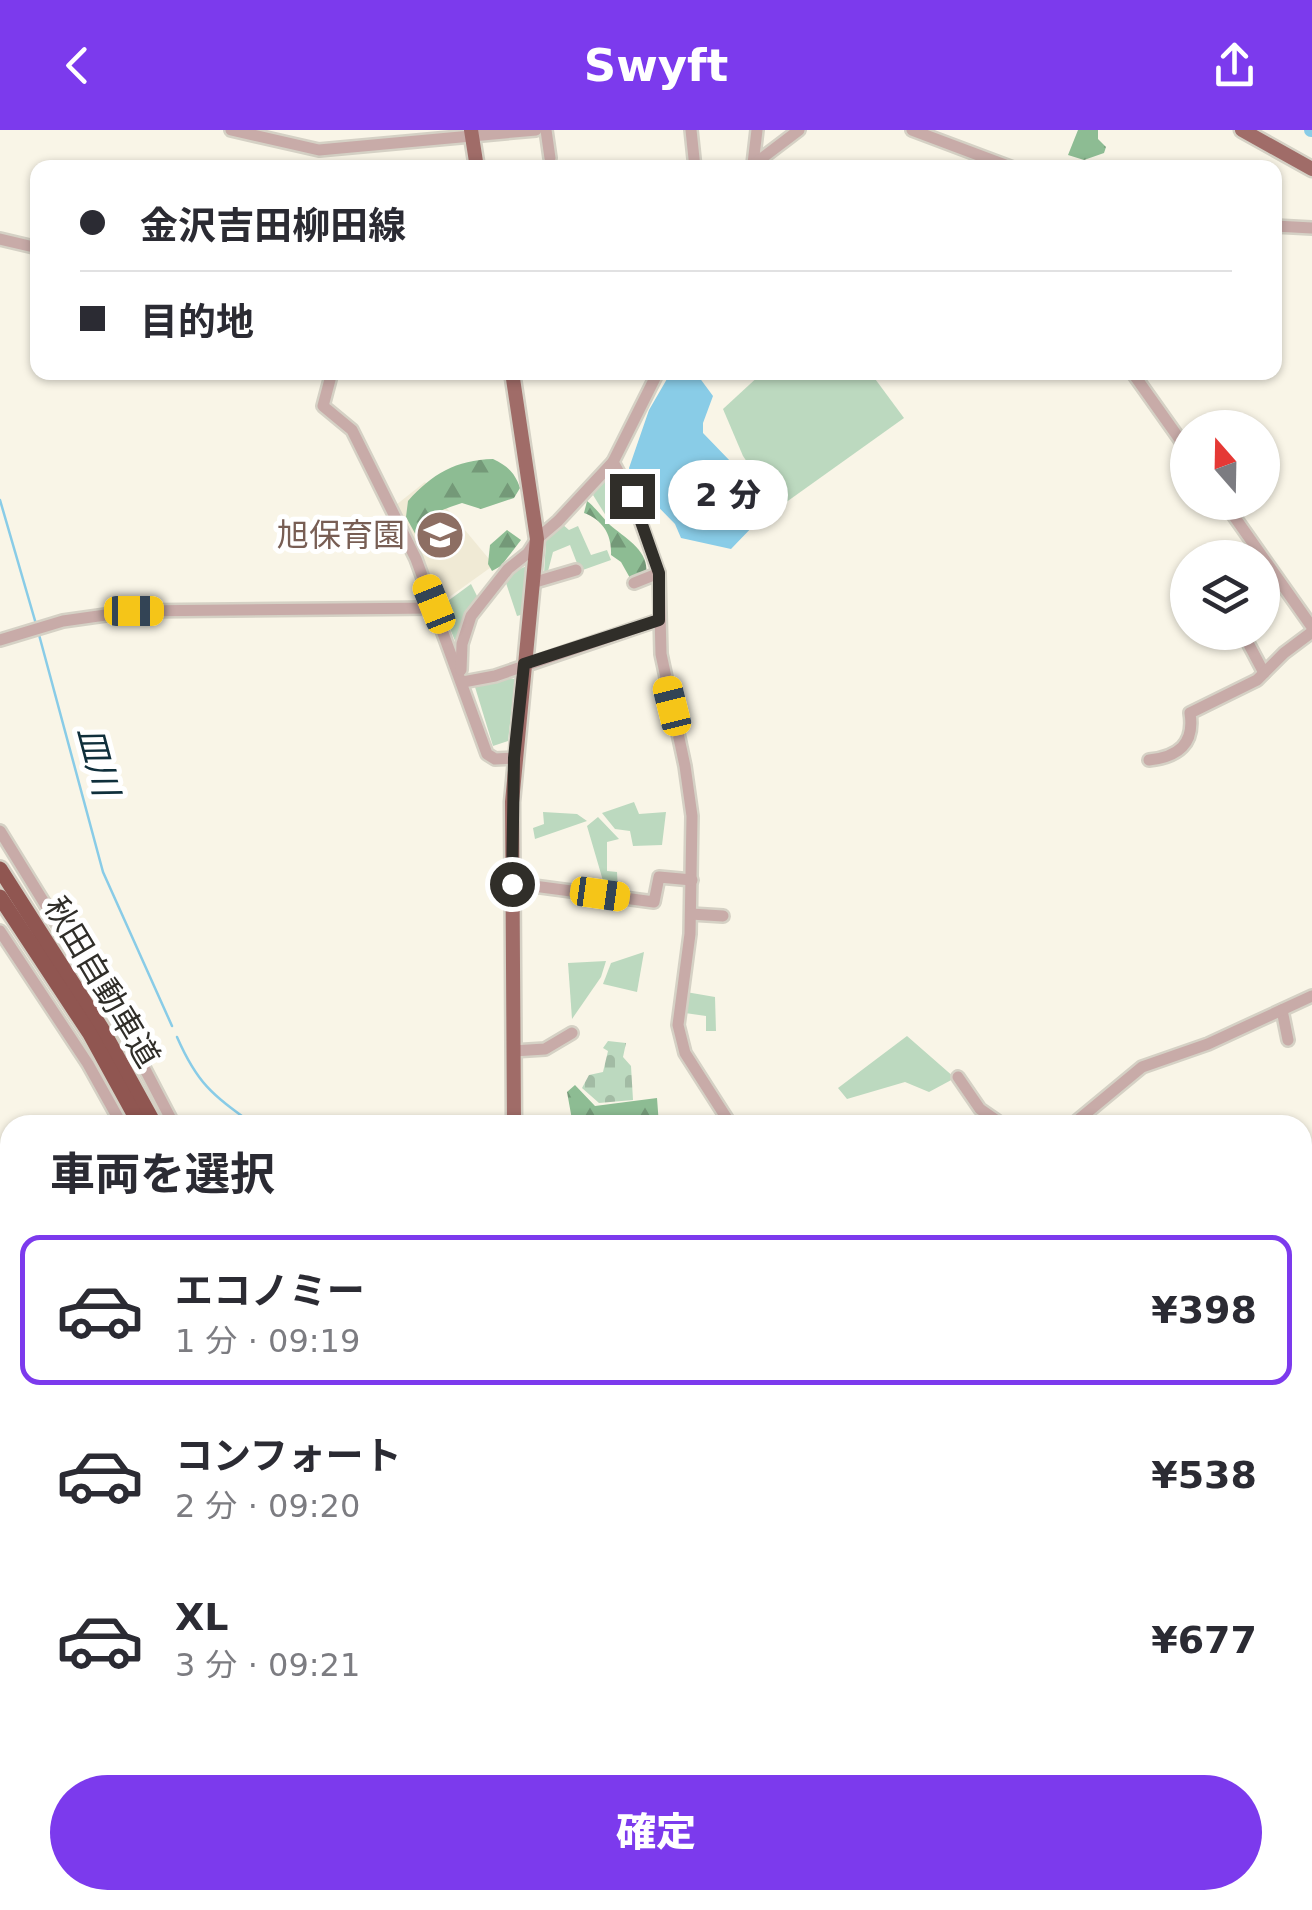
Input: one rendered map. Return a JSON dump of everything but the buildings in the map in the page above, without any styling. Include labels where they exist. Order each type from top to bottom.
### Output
[{"type":"highway","name":"秋田自動車道","points":[[0,869],[102,1029],[149,1115]]},
{"type":"highway","name":"秋田自動車道","points":[[0,897],[90,1034],[135,1115]]},
{"type":"main road","points":[[1242,130],[1312,169]]},
{"type":"main road","points":[[471,134],[476,160]]},
{"type":"main road","points":[[513,380],[536,539],[514,758],[514,1115]]},
{"type":"street","points":[[231,130],[319,150],[536,130]]},
{"type":"street","points":[[546,130],[550,158]]},
{"type":"street","points":[[692,130],[694,160]]},
{"type":"street","points":[[752,160],[757,130]]},
{"type":"street","points":[[759,160],[799,130]]},
{"type":"street","points":[[912,130],[982,160]]},
{"type":"street","points":[[1282,226],[1312,228]]},
{"type":"street","points":[[0,239],[30,246]]},
{"type":"street","points":[[330,380],[323,406],[352,430],[416,559],[488,754],[514,758]]},
{"type":"street","points":[[462,679],[462,644],[471,616],[536,539],[558,521],[612,462],[654,380]]},
{"type":"street","points":[[1138,380],[1170,426]]},
{"type":"street","points":[[612,462],[632,496],[659,573],[664,677],[682,749],[692,816],[692,914],[678,1025],[685,1053],[725,1115]]},
{"type":"street","points":[[1149,760],[1176,755],[1187,744],[1192,727],[1190,713],[1257,680],[1312,630],[1236,520]]},
{"type":"street","points":[[532,583],[576,570]]},
{"type":"street","points":[[634,583],[659,573]]},
{"type":"street","points":[[0,640],[63,621],[134,611],[435,608]]},
{"type":"street","points":[[462,679],[494,676],[659,620]]},
{"type":"street","points":[[1252,650],[1264,672]]},
{"type":"street","points":[[0,831],[136,1052],[169,1115]]},
{"type":"street","points":[[512,884],[654,902],[659,878],[692,880]]},
{"type":"street","points":[[692,914],[723,916]]},
{"type":"street","points":[[0,930],[88,1064],[116,1115]]},
{"type":"street","points":[[1084,1115],[1142,1068],[1208,1044],[1311,998]]},
{"type":"street","points":[[1282,1010],[1288,1040]]},
{"type":"street","points":[[514,1051],[545,1049],[572,1033]]},
{"type":"street","points":[[958,1077],[989,1115]]},
{"type":"shaded area","name":"旭保育園","points":[[425,482],[494,565],[441,603],[396,505]]},
{"type":"green space","points":[[1078,130],[1098,130],[1098,139],[1106,147],[1104,153],[1084,160],[1068,155]]},
{"type":"green space","points":[[754,380],[876,380],[904,418],[778,508],[743,456],[723,409]]},
{"type":"green space","points":[[493,459],[516,478],[520,488],[514,498],[481,509],[462,503],[435,514],[430,523],[431,549],[423,548],[406,517],[408,501],[446,470],[467,462]]},
{"type":"green space","points":[[613,477],[630,516],[611,524],[593,495],[604,478]]},
{"type":"green space","points":[[587,501],[640,552],[646,574],[630,578],[621,562],[611,555],[605,529],[584,513]]},
{"type":"green space","points":[[562,524],[569,530],[578,526],[591,555],[607,550],[611,560],[580,571],[570,545],[553,552],[547,575],[544,574],[546,541]]},
{"type":"green space","points":[[507,530],[521,540],[501,566],[492,571],[488,564],[490,545]]},
{"type":"green space","points":[[529,565],[524,614],[517,616],[506,583],[515,571]]},
{"type":"green space","points":[[471,584],[478,598],[455,641],[441,606]]},
{"type":"green space","points":[[515,679],[508,741],[493,746],[475,687]]},
{"type":"green space","points":[[634,802],[639,814],[666,812],[662,845],[633,846],[630,831],[615,829],[602,813]]},
{"type":"green space","points":[[543,812],[577,814],[587,821],[535,839],[533,828],[544,824]]},
{"type":"green space","points":[[598,817],[619,839],[607,842],[607,871],[617,872],[618,893],[606,891],[587,826]]},
{"type":"green space","points":[[644,952],[637,992],[603,984],[611,963]]},
{"type":"green space","points":[[606,961],[601,977],[572,1019],[568,963]]},
{"type":"green space","points":[[686,992],[715,997],[716,1031],[706,1031],[706,1016],[685,1013]]},
{"type":"green space","points":[[907,1036],[955,1078],[929,1092],[905,1082],[847,1099],[838,1088]]},
{"type":"green space","points":[[608,1041],[626,1043],[623,1057],[631,1066],[633,1100],[599,1103],[582,1088],[589,1075],[603,1072],[608,1051],[603,1048]]},
{"type":"green space","points":[[575,1085],[595,1106],[657,1098],[658,1115],[571,1115],[567,1092]]},
{"type":"water","points":[[666,380],[701,380],[713,396],[703,433],[732,463],[761,509],[757,522],[731,549],[681,538],[675,524],[631,479],[629,468],[649,410]]},
{"type":"waterway","name":"皿川","points":[[0,500],[36,624]]},
{"type":"waterway","name":"皿川","points":[[38,631],[103,872],[172,1026]]},
{"type":"waterway","name":"皿川","points":[[177,1037],[208,1088],[241,1115]]},
{"type":"place","name":"旭保育園","points":[[440,535]]},
{"type":"route","points":[[512,884],[514,758],[524,664],[659,620],[659,573],[632,496]]}]
